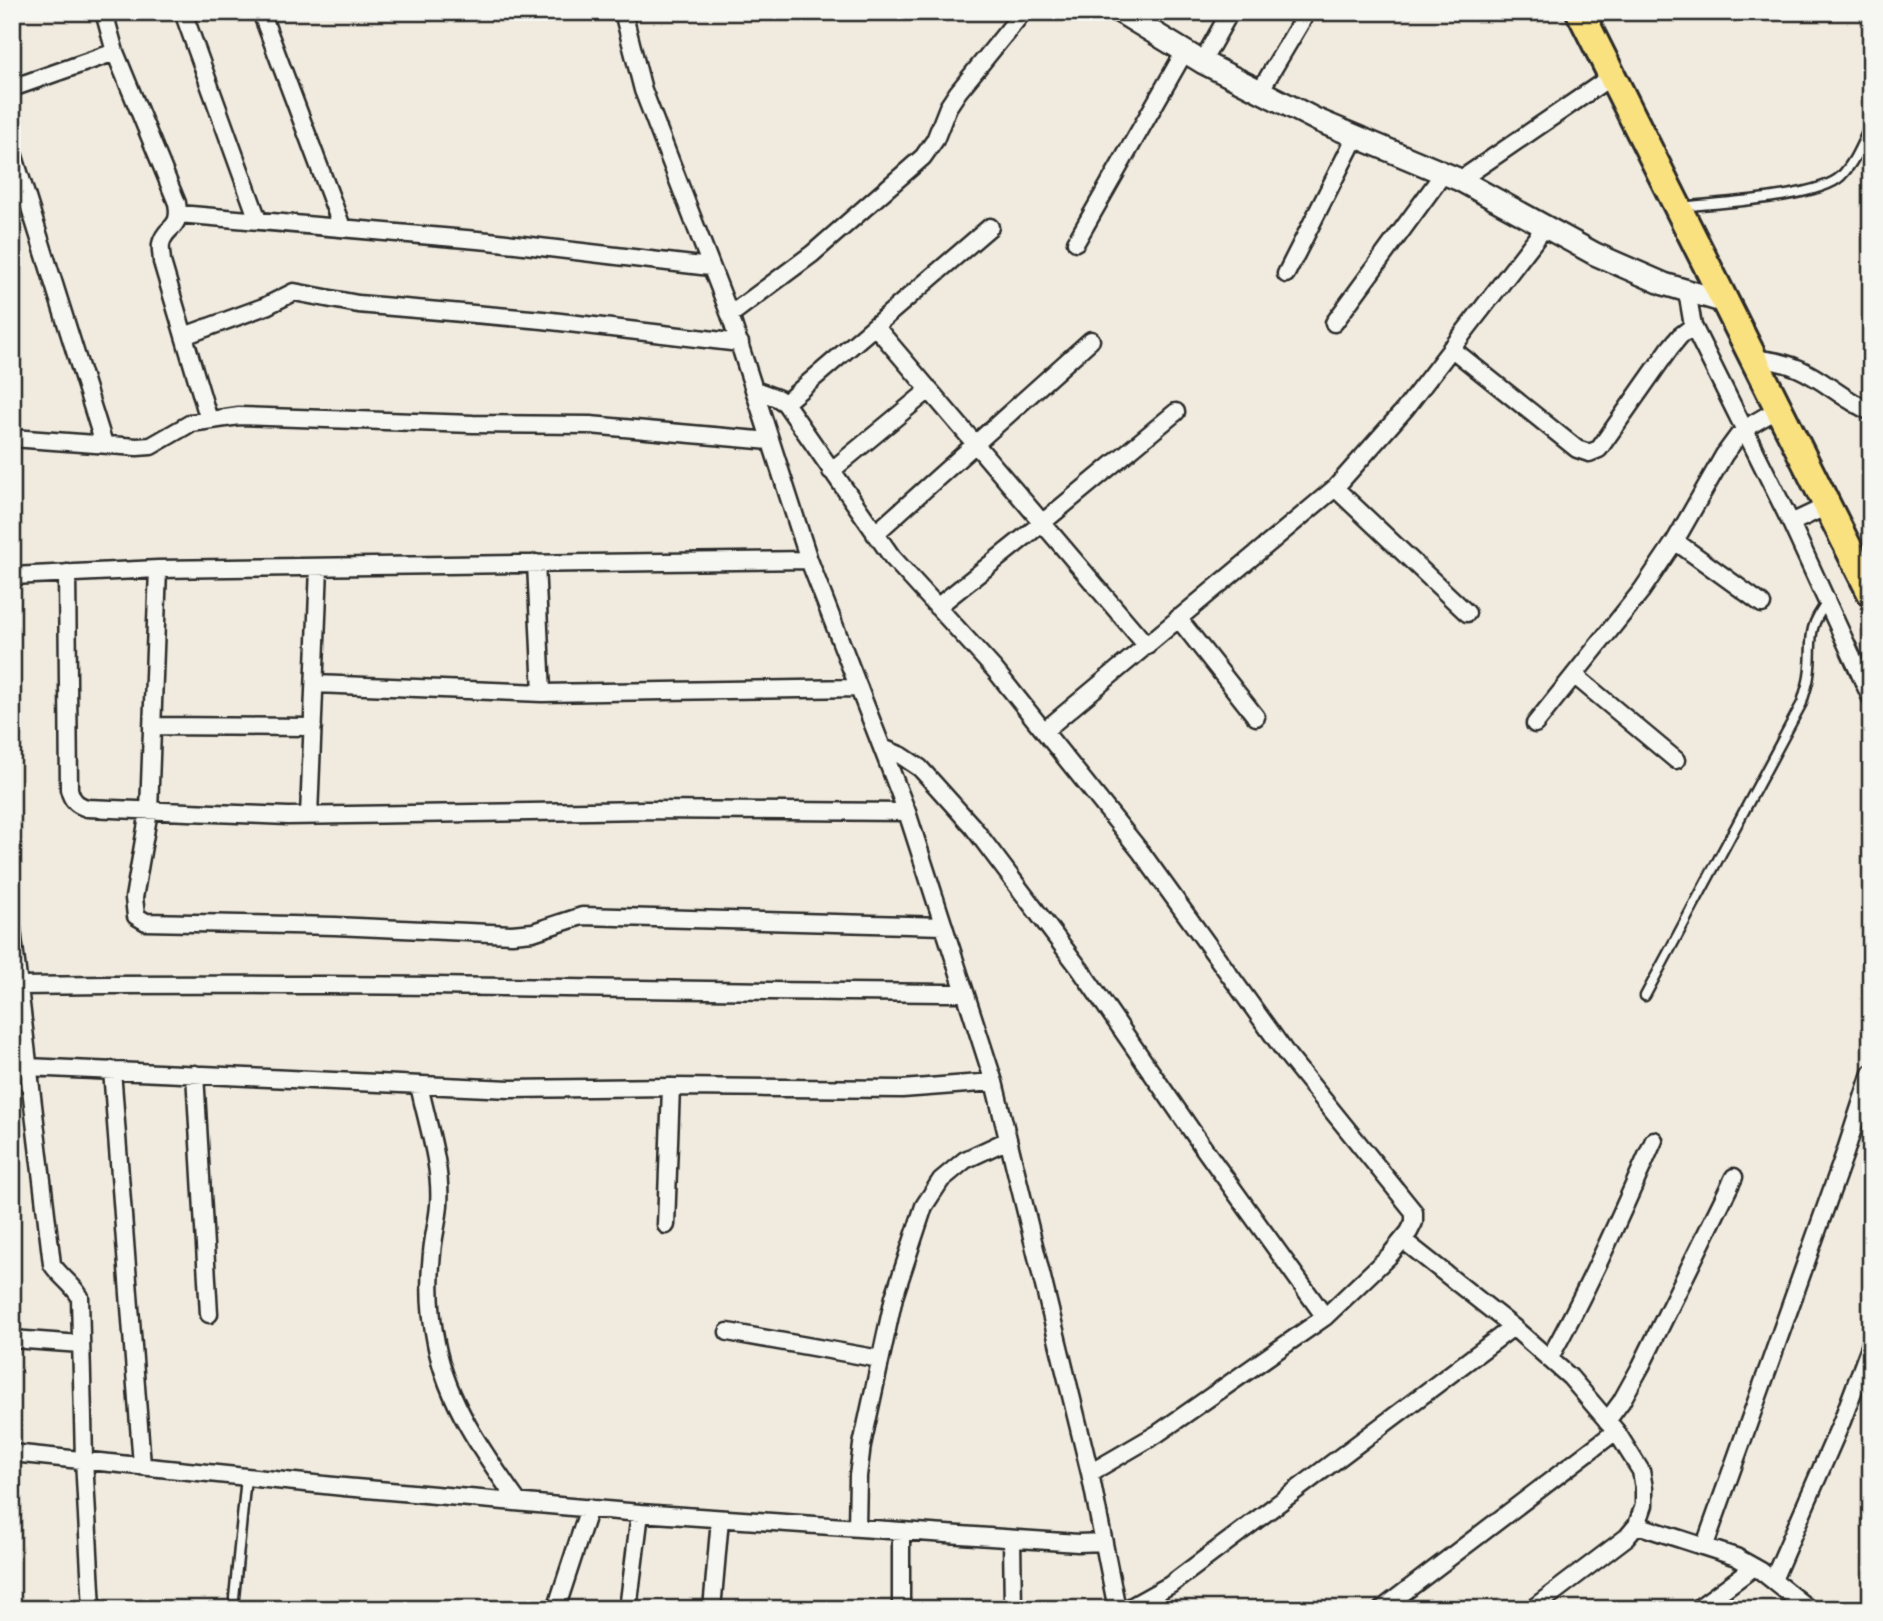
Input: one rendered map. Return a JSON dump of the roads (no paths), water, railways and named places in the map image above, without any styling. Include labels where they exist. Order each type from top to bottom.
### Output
[{"type":"main road","points":[[1580,12],[1871,593]]},
{"type":"street","points":[[104,12],[115,52],[177,203],[179,214],[176,225],[167,233],[161,244],[162,262],[209,420]]},
{"type":"street","points":[[183,12],[258,220]]},
{"type":"street","points":[[261,12],[342,227]]},
{"type":"street","points":[[623,12],[643,90],[740,343],[809,560],[907,812],[994,1082],[1090,1473],[1117,1609]]},
{"type":"street","points":[[730,315],[812,254],[923,157],[935,140],[948,107],[958,92],[1023,12]]},
{"type":"street","points":[[1120,12],[1260,91],[1451,177],[1595,254],[1686,291],[1725,302]]},
{"type":"street","points":[[1076,242],[1194,56],[1230,12]]},
{"type":"street","points":[[1260,91],[1307,12]]},
{"type":"street","points":[[12,88],[115,52]]},
{"type":"street","points":[[1334,323],[1451,177],[1612,76]]},
{"type":"street","points":[[1286,274],[1356,136]]},
{"type":"street","points":[[12,150],[104,444]]},
{"type":"street","points":[[179,214],[489,241],[710,267]]},
{"type":"street","points":[[785,403],[990,227]]},
{"type":"street","points":[[1044,732],[1335,488],[1405,409],[1545,227]]},
{"type":"street","points":[[1686,291],[1693,326],[1791,523],[1871,698]]},
{"type":"street","points":[[184,336],[266,306],[294,292],[358,304],[543,320],[740,343]]},
{"type":"street","points":[[875,326],[1147,646]]},
{"type":"street","points":[[1451,348],[1577,449],[1589,453],[1599,449],[1670,348],[1693,326]]},
{"type":"street","points":[[875,534],[1091,340]]},
{"type":"street","points":[[1754,359],[1776,360],[1794,365],[1871,412]]},
{"type":"street","points":[[755,390],[785,403],[875,534],[908,576],[995,670],[1140,852],[1288,1056],[1414,1212],[1414,1222],[1403,1240],[1325,1317],[1157,1434],[1090,1473]]},
{"type":"street","points":[[831,471],[929,390]]},
{"type":"street","points":[[1535,724],[1642,590],[1675,541],[1724,455],[1745,430],[1779,409]]},
{"type":"street","points":[[937,607],[1176,412]]},
{"type":"street","points":[[12,438],[151,446],[191,423],[239,416],[293,416],[473,424],[590,425],[770,441]]},
{"type":"street","points":[[1335,488],[1467,613]]},
{"type":"street","points":[[1791,523],[1827,506]]},
{"type":"street","points":[[1675,541],[1762,604]]},
{"type":"street","points":[[12,576],[158,569],[809,560]]},
{"type":"street","points":[[536,563],[542,693]]},
{"type":"street","points":[[309,816],[319,567]]},
{"type":"street","points":[[158,569],[149,811],[133,907],[136,916],[146,922],[335,926],[512,934],[533,932],[582,916],[944,926]]},
{"type":"street","points":[[67,573],[69,789],[78,805],[88,808],[309,816],[648,810],[907,812]]},
{"type":"street","points":[[1178,618],[1256,718]]},
{"type":"street","points":[[1574,675],[1676,760]]},
{"type":"street","points":[[315,684],[542,693],[859,688]]},
{"type":"street","points":[[152,726],[313,727]]},
{"type":"street","points":[[883,748],[920,768],[973,827],[1080,969],[1325,1317]]},
{"type":"street","points":[[12,929],[18,986],[20,1065],[52,1264],[57,1273],[74,1286],[80,1297],[84,1459],[92,1609]]},
{"type":"street","points":[[18,986],[220,983],[965,993]]},
{"type":"street","points":[[20,1065],[510,1089],[902,1089],[994,1082]]},
{"type":"street","points":[[112,1070],[142,1465]]},
{"type":"street","points":[[1705,1545],[1871,1073]]},
{"type":"street","points":[[195,1074],[209,1314]]},
{"type":"street","points":[[419,1085],[438,1177],[439,1204],[432,1252],[431,1294],[435,1342],[445,1377],[480,1448],[518,1502]]},
{"type":"street","points":[[666,1225],[671,1087]]},
{"type":"street","points":[[857,1528],[858,1476],[862,1445],[894,1297],[924,1206],[941,1180],[965,1160],[1008,1140]]},
{"type":"street","points":[[1549,1359],[1601,1257],[1654,1140]]},
{"type":"street","points":[[1382,1609],[1611,1426],[1734,1177]]},
{"type":"street","points":[[1403,1240],[1513,1327],[1570,1377],[1611,1426],[1641,1471],[1644,1505],[1637,1525],[1627,1537],[1532,1609]]},
{"type":"street","points":[[1127,1609],[1170,1585],[1513,1327]]},
{"type":"street","points":[[728,1332],[880,1359]]},
{"type":"street","points":[[12,1339],[81,1344]]},
{"type":"street","points":[[1773,1580],[1842,1421],[1871,1344]]},
{"type":"street","points":[[12,1453],[640,1513],[1012,1539],[1104,1542]]},
{"type":"street","points":[[555,1609],[589,1508]]},
{"type":"street","points":[[628,1609],[640,1513]]},
{"type":"street","points":[[712,1609],[720,1519]]},
{"type":"street","points":[[1637,1525],[1736,1557],[1773,1580],[1810,1609]]},
{"type":"street","points":[[901,1531],[901,1609]]},
{"type":"street","points":[[1012,1539],[1013,1609]]},
{"type":"street","points":[[1697,1609],[1754,1567]]},
{"type":"lane","points":[[1678,207],[1791,194],[1823,187],[1839,179],[1852,163],[1871,124]]},
{"type":"lane","points":[[1645,996],[1802,703],[1809,677],[1811,632],[1817,615],[1827,602]]},
{"type":"lane","points":[[233,1598],[246,1477]]}]
